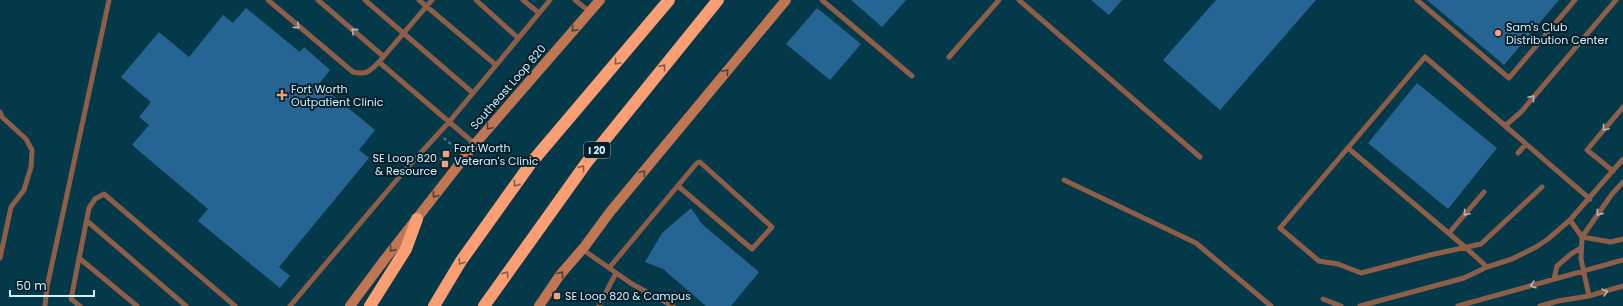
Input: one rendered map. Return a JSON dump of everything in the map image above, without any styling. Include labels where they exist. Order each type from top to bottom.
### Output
[{"type":"highway","points":[[434,306],[461,261],[531,163],[669,0]]},
{"type":"highway","name":"I 20","points":[[484,306],[587,162],[718,0]]},
{"type":"highway","points":[[370,306],[406,248],[417,219]]},
{"type":"main road","name":"Southeast Loop 820","points":[[350,306],[384,259],[475,144],[600,0]]},
{"type":"main road","points":[[539,306],[560,275],[582,250],[610,212],[786,0]]},
{"type":"lane","points":[[45,306],[47,287],[110,0]]},
{"type":"lane","points":[[268,0],[353,72],[361,74],[367,73],[379,62],[432,0]]},
{"type":"lane","points":[[318,0],[384,56]]},
{"type":"lane","points":[[365,0],[473,93]]},
{"type":"lane","points":[[419,0],[496,65]]},
{"type":"lane","points":[[476,0],[518,38]]},
{"type":"lane","points":[[523,0],[538,13]]},
{"type":"lane","points":[[290,306],[406,169],[449,122],[550,0]]},
{"type":"lane","points":[[575,0],[590,12]]},
{"type":"lane","points":[[822,0],[912,76]]},
{"type":"lane","points":[[949,57],[999,0]]},
{"type":"lane","points":[[1019,0],[1200,157]]},
{"type":"lane","points":[[1417,0],[1509,78],[1575,0]]},
{"type":"lane","points":[[1505,126],[1521,112],[1616,0]]},
{"type":"lane","points":[[1542,188],[1481,244],[1361,274],[1338,264],[1319,261],[1280,228],[1425,57],[1590,199]]},
{"type":"lane","points":[[379,62],[475,144]]},
{"type":"lane","points":[[1613,171],[1587,150],[1623,107]]},
{"type":"lane","points":[[0,112],[2,117],[26,139],[32,150],[31,166],[24,190],[12,207],[0,258]]},
{"type":"lane","points":[[1518,153],[1526,144]]},
{"type":"lane","points":[[1348,148],[1487,267]]},
{"type":"lane","points":[[1360,306],[1464,278],[1487,267],[1512,259],[1536,247],[1570,220],[1590,199],[1623,159]]},
{"type":"lane","points":[[609,268],[696,164],[701,163],[772,227],[752,248],[678,186]]},
{"type":"lane","points":[[1064,180],[1196,243],[1271,306]]},
{"type":"lane","points":[[1589,296],[1581,248],[1582,237],[1612,194],[1623,182]]},
{"type":"lane","points":[[1448,233],[1484,192]]},
{"type":"lane","points":[[80,306],[71,299],[89,208],[95,199],[104,194],[235,306]]},
{"type":"lane","points":[[1570,220],[1582,237],[1611,242],[1623,239]]},
{"type":"lane","points":[[87,221],[186,306]]},
{"type":"lane","points":[[1554,279],[1558,266],[1571,254],[1581,248]]},
{"type":"lane","points":[[582,250],[632,284],[674,306]]},
{"type":"lane","points":[[79,258],[137,306]]},
{"type":"lane","points":[[1458,306],[1623,260]]},
{"type":"lane","points":[[598,306],[616,273]]},
{"type":"lane","points":[[1540,306],[1558,301],[1589,296],[1623,286]]},
{"type":"lane","points":[[1323,299],[1341,306]]},
{"type":"path","points":[[438,133],[454,147],[440,161],[453,171]]},
{"type":"building","points":[[851,0],[906,0],[882,27]]},
{"type":"building","points":[[1091,0],[1122,0],[1109,15]]},
{"type":"building","points":[[1216,0],[1316,0],[1220,110],[1163,60]]},
{"type":"building","name":"Sam's Club Distribution Center","points":[[1427,0],[1559,0],[1504,65]]},
{"type":"building","points":[[246,8],[300,52],[304,47],[330,70],[319,84],[375,130],[359,150],[369,158],[279,267],[290,276],[280,288],[198,221],[208,209],[132,145],[149,125],[139,117],[151,102],[121,77],[159,32],[189,57],[223,15],[233,23]]},
{"type":"building","points":[[817,8],[861,44],[830,80],[786,44]]},
{"type":"building","points":[[1417,83],[1497,148],[1448,209],[1368,143]]},
{"type":"building","points":[[691,208],[702,224],[759,272],[731,306],[706,306],[663,269],[645,262],[662,233]]},
{"type":"place","name":"Sam's Club Distribution Center","points":[[1498,33]]},
{"type":"place","name":"Fort Worth Outpatient Clinic","points":[[282,95]]},
{"type":"place","name":"Fort Worth Veteran's Clinic","points":[[446,154]]},
{"type":"place","name":"SE Loop 820 & Resource","points":[[445,164]]},
{"type":"place","name":"SE Loop 820 & Campus","points":[[557,296]]}]
